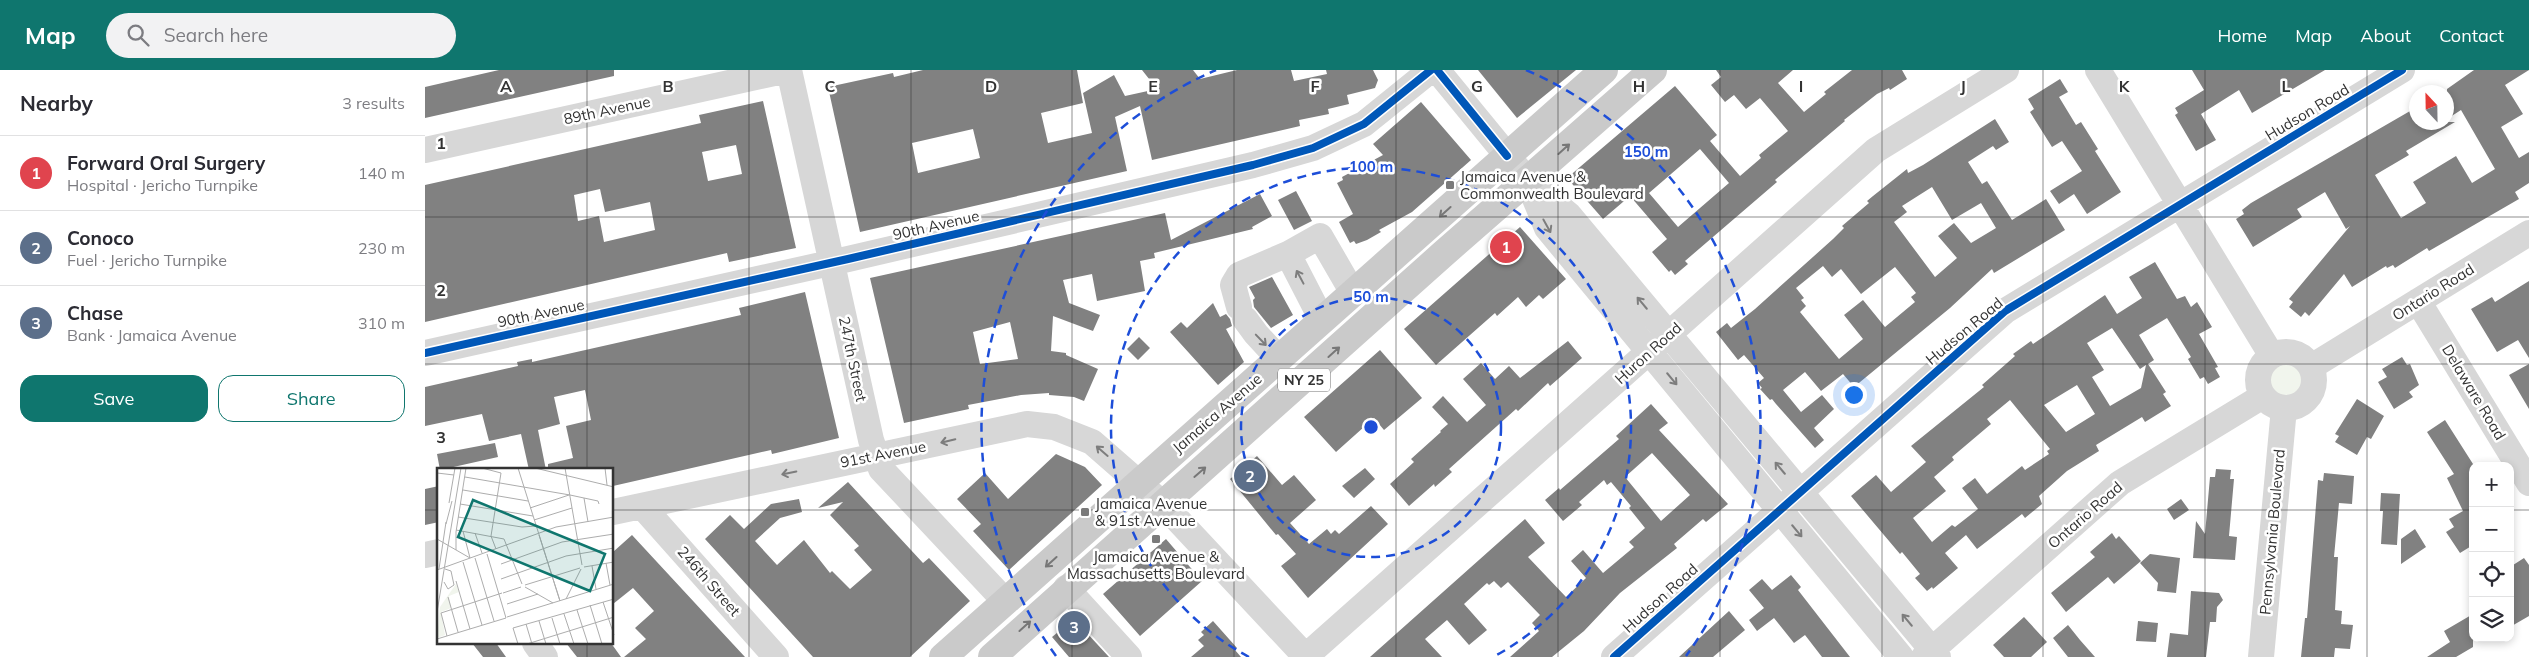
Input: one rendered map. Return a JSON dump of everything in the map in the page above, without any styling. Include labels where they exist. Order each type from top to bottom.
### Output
[{"type":"main road","name":"Jamaica Avenue","points":[[943,657],[960,648],[1006,602],[1139,482],[1604,70]]},
{"type":"main road","name":"NY 25","points":[[992,657],[1066,588],[1653,70]]},
{"type":"street","name":"89th Avenue","points":[[425,150],[789,70]]},
{"type":"street","name":"247th Street","points":[[789,70],[875,456],[881,469],[1006,602]]},
{"type":"street","name":"90th Avenue","points":[[425,353],[833,263],[1253,165],[1313,148],[1364,124],[1431,70]]},
{"type":"street","points":[[1437,70],[1527,181],[1569,215],[1801,492],[1931,655]]},
{"type":"street","name":"Huron Road","points":[[1306,657],[1876,150],[2006,70]]},
{"type":"street","points":[[2098,70],[2272,356]]},
{"type":"street","name":"Hudson Road","points":[[1614,657],[2005,311],[2402,70]]},
{"type":"street","points":[[1527,181],[1547,228],[1901,657]]},
{"type":"street","name":"Ontario Road","points":[[1931,655],[2120,483],[2273,402],[2300,404],[2312,392],[2314,384],[2311,367],[2529,233]]},
{"type":"street","points":[[1279,359],[1256,334],[1242,313],[1233,286],[1239,275],[1288,254],[1320,236],[1353,293]]},
{"type":"street","points":[[1288,254],[1322,320]]},
{"type":"street","name":"Delaware Road","points":[[2418,301],[2529,483]]},
{"type":"street","points":[[2273,402],[2259,389],[2259,374],[2266,360],[2279,353],[2294,353],[2307,360],[2311,367]]},
{"type":"street","name":"Pennsylvania Boulevard","points":[[2261,657],[2273,402]]},
{"type":"street","name":"91st Avenue","points":[[614,512],[1013,426],[1040,425],[1067,431],[1092,442],[1139,482],[1163,504],[1306,657]]},
{"type":"street","name":"246th Street","points":[[643,506],[776,657]]},
{"type":"street","points":[[1066,588],[1129,657]]},
{"type":"street","points":[[536,644],[545,657]]},
{"type":"shaded area","points":[[2283,358],[2291,358],[2303,364],[2309,380],[2303,396],[2291,402],[2283,402],[2271,396],[2265,384],[2265,376],[2271,364]]},
{"type":"building","points":[[499,70],[614,70],[614,76],[425,118],[425,87]]},
{"type":"building","points":[[923,70],[1077,70],[1083,103],[1041,113],[1048,143],[1092,133],[1083,93],[1114,75],[1125,96],[1157,89],[1142,70],[1193,70],[1200,79],[1237,70],[1291,70],[1294,81],[1327,74],[1326,70],[1373,70],[1378,80],[1375,88],[1347,95],[1349,104],[1328,109],[1329,114],[1299,120],[1300,126],[1152,160],[1140,106],[1115,117],[1127,171],[860,232],[828,87],[893,73],[894,77]],"holes":[[[973,129],[980,158],[918,173],[912,143]]]},
{"type":"building","points":[[1478,70],[1576,70],[1517,118]]},
{"type":"building","points":[[1716,70],[1793,70],[1778,83],[1804,112],[1826,94],[1824,92],[1852,70],[1902,70],[1907,79],[1890,90],[1889,88],[1877,94],[1844,120],[1775,180],[1777,182],[1685,261],[1688,264],[1675,275],[1671,270],[1669,272],[1652,252],[1667,239],[1630,196],[1603,219],[1567,178],[1675,86],[1717,135],[1710,141],[1740,176],[1761,158],[1759,155],[1788,131],[1760,98],[1746,109],[1734,95],[1725,102],[1711,85],[1721,77]],"holes":[[[1700,149],[1729,183],[1678,227],[1649,193]]]},
{"type":"building","points":[[2192,70],[2325,70],[2252,113],[2239,90],[2201,114],[2216,140],[2196,151],[2175,115],[2178,113],[2175,108],[2204,90]]},
{"type":"building","points":[[2474,70],[2529,70],[2505,85],[2523,114],[2501,127],[2519,158],[2529,152],[2529,183],[2515,192],[2519,199],[2429,251],[2427,248],[2395,268],[2393,265],[2387,268],[2386,266],[2352,287],[2344,274],[2309,316],[2305,312],[2301,317],[2289,307],[2293,302],[2289,299],[2350,226],[2346,229],[2325,192],[2297,209],[2302,217],[2253,247],[2236,219],[2244,214],[2242,210],[2251,203],[2409,112],[2409,130],[2441,130],[2406,151],[2409,155],[2375,175],[2401,218],[2426,203],[2413,182],[2456,156],[2472,183],[2495,169],[2461,110],[2454,114],[2453,85]]},
{"type":"building","points":[[2060,79],[2068,92],[2059,97],[2076,125],[2081,122],[2098,149],[2095,151],[2121,192],[2087,214],[2074,194],[2059,204],[2050,191],[2082,171],[2062,141],[2052,147],[2030,112],[2034,109],[2028,99]]},
{"type":"building","points":[[763,101],[796,248],[729,262],[727,253],[425,322],[425,185],[701,123],[699,115]],"holes":[[[736,145],[742,174],[708,181],[702,152]],[[600,189],[605,212],[650,202],[655,230],[604,242],[599,216],[578,221],[574,195]]]},
{"type":"building","points":[[1421,102],[1471,160],[1412,212],[1379,230],[1381,232],[1367,240],[1356,244],[1354,241],[1350,243],[1339,222],[1353,214],[1337,183],[1343,180],[1342,177],[1383,155],[1373,144]]},
{"type":"building","points":[[1995,119],[2009,142],[1996,150],[1993,146],[1968,162],[1982,184],[1987,181],[2012,220],[2046,199],[2065,230],[1994,273],[1992,269],[1950,308],[1854,387],[1843,374],[1821,391],[1805,372],[1783,390],[1801,412],[1822,395],[1834,409],[1814,428],[1824,440],[1815,448],[1772,399],[1770,400],[1760,389],[1762,388],[1758,383],[1764,378],[1744,355],[1738,360],[1716,332],[1727,323],[1731,328],[1755,309],[1833,239],[1844,228],[1842,226],[1869,203],[1867,201],[1873,196],[1907,169],[1908,173]],"holes":[[[1932,187],[1952,220],[1981,203],[1996,228],[1971,243],[1954,223],[1938,236],[1957,258],[1935,277],[1894,222],[1907,212],[1902,206]],[[1823,266],[1832,277],[1841,269],[1861,294],[1895,267],[1916,293],[1911,297],[1915,302],[1885,327],[1863,300],[1844,315],[1863,339],[1839,359],[1800,312],[1806,306],[1801,300],[1804,298],[1796,288]]]},
{"type":"building","points":[[1296,191],[1312,221],[1294,230],[1278,200]]},
{"type":"building","points":[[1260,194],[1272,216],[1252,227],[1253,229],[1154,253],[1155,258],[1140,261],[1145,291],[1097,301],[1092,274],[1063,280],[1069,303],[1100,315],[1093,331],[1053,316],[1051,351],[1066,353],[1066,355],[1098,369],[1084,401],[1074,397],[1049,395],[1049,393],[1021,395],[968,405],[969,409],[904,423],[870,278],[1165,213],[1171,240]],"holes":[[[1010,322],[1018,359],[980,364],[973,332]]]},
{"type":"building","points":[[1520,227],[1566,279],[1543,299],[1539,295],[1526,307],[1518,297],[1497,316],[1495,313],[1436,365],[1404,329]]},
{"type":"building","points":[[2155,262],[2177,299],[2185,296],[2191,307],[2197,302],[2212,327],[2199,334],[2218,367],[2215,368],[2220,377],[2208,384],[2204,377],[2200,379],[2188,359],[2191,357],[2167,318],[2139,335],[2154,360],[2148,364],[2166,392],[2163,394],[2171,406],[2145,422],[2142,417],[2096,445],[2099,451],[2067,471],[2039,496],[2042,504],[2025,518],[2022,514],[1977,549],[1966,535],[1945,553],[1958,568],[1933,589],[1932,587],[1927,591],[1915,578],[1920,574],[1902,552],[1900,554],[1851,496],[1876,475],[1891,492],[1926,462],[1911,446],[1984,387],[1982,385],[2015,356],[2013,354],[2031,341],[2033,344],[2105,295],[2117,314],[2142,298],[2129,277]],"holes":[[[2112,328],[2140,369],[2146,365],[2141,388],[2110,406],[2092,377],[2104,370],[2087,343]],[[2077,385],[2095,414],[2066,432],[2044,405]],[[2010,400],[2050,449],[2047,451],[2049,454],[2025,470],[2022,466],[1987,494],[1975,478],[1962,488],[1978,509],[1955,527],[1952,525],[1932,542],[1913,518],[1946,491],[1934,477],[1954,460],[1952,457],[1991,424],[1987,419]]]},
{"type":"building","points":[[1272,277],[1293,315],[1271,328],[1254,307],[1253,300],[1255,298],[1249,287]]},
{"type":"building","points":[[2529,281],[2529,358],[2518,340],[2497,352],[2471,309],[2492,297],[2495,302]]},
{"type":"building","points":[[805,292],[839,438],[772,454],[771,450],[614,486],[614,468],[548,468],[548,464],[573,458],[566,426],[591,420],[585,390],[554,397],[560,424],[538,430],[546,468],[529,468],[521,434],[489,441],[482,414],[425,426],[425,387],[518,366],[517,362],[532,359],[532,362],[741,315],[739,308]]},
{"type":"building","points":[[1213,303],[1220,317],[1226,314],[1230,319],[1232,326],[1226,329],[1244,362],[1218,385],[1170,332],[1181,322],[1187,328]]},
{"type":"building","points":[[1139,337],[1150,348],[1138,360],[1127,349]]},
{"type":"building","points":[[1568,341],[1582,358],[1550,386],[1548,383],[1518,411],[1516,409],[1449,469],[1452,472],[1435,487],[1434,484],[1409,506],[1390,484],[1414,462],[1411,459],[1448,424],[1432,407],[1443,396],[1467,422],[1486,405],[1463,379],[1481,363],[1495,379],[1509,366],[1520,378]]},
{"type":"building","points":[[1380,350],[1422,398],[1384,430],[1374,418],[1336,452],[1304,417]]},
{"type":"building","points":[[2402,357],[2407,365],[2410,364],[2419,385],[2409,392],[2413,397],[2394,409],[2378,382],[2387,377],[2382,369]]},
{"type":"building","points":[[2529,364],[2529,409],[2509,375]]},
{"type":"building","points":[[2357,399],[2384,416],[2371,439],[2367,437],[2357,455],[2335,442],[2339,436],[2335,434]]},
{"type":"building","points":[[1651,404],[1668,423],[1659,430],[1728,504],[1706,522],[1703,519],[1674,544],[1677,548],[1620,593],[1584,631],[1552,657],[1510,657],[1539,631],[1532,623],[1540,615],[1508,582],[1501,588],[1494,581],[1489,585],[1487,583],[1464,604],[1487,630],[1469,645],[1447,620],[1425,639],[1442,657],[1370,657],[1525,519],[1545,543],[1528,557],[1566,597],[1586,578],[1571,561],[1583,550],[1603,573],[1634,547],[1629,542],[1645,528],[1629,508],[1631,506],[1611,482],[1607,485],[1604,480],[1579,502],[1582,505],[1563,521],[1545,500],[1559,488],[1560,490],[1619,439],[1616,436]],"holes":[[[1652,453],[1690,495],[1661,521],[1625,477]]]},
{"type":"building","points":[[2445,420],[2472,462],[2469,462],[2469,547],[2460,553],[2446,532],[2454,527],[2449,519],[2463,511],[2447,478],[2454,474],[2427,432]]},
{"type":"building","points":[[495,443],[498,457],[449,468],[440,468],[437,454]]},
{"type":"building","points":[[1056,454],[1085,467],[1102,485],[1009,570],[973,531],[981,524],[957,499],[985,473],[1008,499]]},
{"type":"building","points":[[1257,456],[1282,485],[1294,475],[1316,500],[1290,523],[1309,544],[1327,529],[1331,534],[1335,530],[1339,534],[1371,506],[1388,524],[1308,598],[1281,566],[1296,554],[1278,534],[1276,535],[1230,479]]},
{"type":"building","points":[[1365,468],[1375,479],[1354,498],[1342,486]]},
{"type":"building","points":[[2216,469],[2231,470],[2230,479],[2234,479],[2229,536],[2237,537],[2235,560],[2193,558],[2196,521],[2205,534],[2210,477],[2215,477]]},
{"type":"building","points":[[2324,473],[2354,476],[2352,504],[2339,503],[2334,557],[2338,557],[2335,610],[2342,611],[2341,624],[2353,625],[2350,649],[2335,648],[2334,657],[2301,657],[2305,618],[2307,618],[2318,480],[2323,481]]},
{"type":"building","points":[[848,482],[923,563],[929,558],[970,601],[910,657],[813,657],[705,539],[730,515],[744,529],[771,504],[799,499],[802,512],[780,518],[755,541],[777,565],[804,540],[830,573],[832,571],[850,589],[872,570],[854,550],[859,546],[830,515],[843,502],[818,508]]},
{"type":"building","points":[[437,486],[437,522],[425,525],[425,489]]},
{"type":"building","points":[[2381,493],[2400,494],[2397,545],[2381,544],[2383,511],[2380,511]]},
{"type":"building","points":[[2181,499],[2189,510],[2174,520],[2167,509]]},
{"type":"building","points":[[2415,529],[2426,547],[2401,564],[2401,539]]},
{"type":"building","points":[[2112,533],[2116,539],[2119,536],[2141,561],[2114,584],[2108,577],[2066,612],[2051,593],[2095,557],[2090,552]]},
{"type":"building","points":[[632,535],[745,657],[624,657],[646,639],[635,628],[654,611],[633,588],[614,603],[614,551]]},
{"type":"building","points":[[1166,539],[1202,581],[1140,636],[1103,594]]},
{"type":"building","points":[[2150,554],[2180,558],[2176,593],[2157,591],[2158,583],[2140,563]]},
{"type":"building","points":[[2524,558],[2529,565],[2529,616],[2514,625],[2514,597],[2514,564]]},
{"type":"building","points":[[1791,575],[1801,587],[1798,590],[1850,657],[1822,657],[1805,635],[1794,643],[1774,618],[1757,631],[1749,620],[1764,608],[1749,590],[1762,579],[1772,590]]},
{"type":"building","points":[[2191,591],[2219,593],[2223,600],[2217,607],[2216,622],[2210,622],[2206,657],[2167,657],[2170,633],[2188,635]]},
{"type":"building","points":[[1729,611],[1745,630],[1713,657],[1679,657]]},
{"type":"building","points":[[2469,616],[2469,642],[2473,642],[2473,647],[2456,657],[2427,657],[2450,642],[2444,631]]},
{"type":"building","points":[[2024,617],[2047,642],[2031,657],[2004,657],[1993,645]]},
{"type":"building","points":[[1074,619],[1109,657],[1069,657],[1052,637]]},
{"type":"building","points":[[1213,621],[1237,648],[1235,650],[1241,657],[1191,657],[1204,646],[1198,640],[1204,635],[1201,632]]},
{"type":"building","points":[[2138,621],[2158,623],[2156,642],[2136,641]]},
{"type":"building","points":[[2068,625],[2095,657],[2068,657],[2053,638]]},
{"type":"building","points":[[473,644],[497,644],[506,657],[483,657]]},
{"type":"building","points":[[567,644],[612,644],[621,657],[577,657]]},
{"type":"cycle path","points":[[425,353],[848,259],[1253,165],[1313,148],[1364,124],[1431,70]]},
{"type":"cycle path","points":[[1437,70],[1507,156]]},
{"type":"cycle path","points":[[1614,657],[2005,311],[2402,70]]},
{"type":"place","name":"Jamaica Avenue & Commonwealth Boulevard","points":[[1450,185]]},
{"type":"place","name":"Forward Oral Surgery","points":[[1506,247]]},
{"type":"place","name":"Conoco","points":[[1250,476]]},
{"type":"place","name":"Jamaica Avenue & 91st Avenue","points":[[1085,512]]},
{"type":"place","name":"Jamaica Avenue & Massachusetts Boulevard","points":[[1156,539]]},
{"type":"place","name":"Chase","points":[[1074,627]]}]
